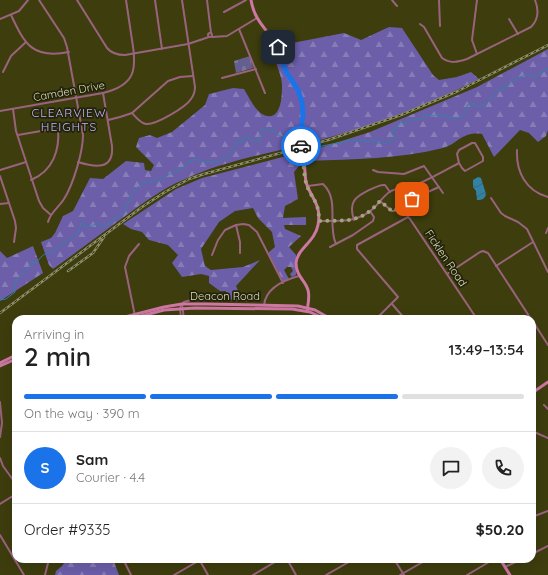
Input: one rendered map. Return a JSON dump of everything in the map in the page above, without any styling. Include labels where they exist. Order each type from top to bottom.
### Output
[{"type":"main road","points":[[251,0],[257,18],[278,47],[287,75],[300,93],[303,115],[300,140],[308,186],[317,205],[319,221],[314,237],[297,257],[296,266],[299,276],[308,290],[309,301],[307,310]]},
{"type":"main road","name":"Deacon Road","points":[[140,315],[182,307],[264,305],[291,305],[325,315]]},
{"type":"main road","name":"Deacon Road","points":[[182,307],[287,308],[307,310],[317,315]]},
{"type":"main road","points":[[0,363],[12,357]]},
{"type":"main road","points":[[0,366],[12,361]]},
{"type":"main road","points":[[536,390],[548,382]]},
{"type":"main road","points":[[502,563],[510,575]]},
{"type":"street","points":[[0,19],[11,15],[22,8],[28,0]]},
{"type":"street","points":[[39,0],[64,38],[69,52],[83,143],[68,192],[51,215],[48,222]]},
{"type":"street","points":[[77,0],[108,50],[120,55],[188,44],[206,38],[210,35]]},
{"type":"street","name":"Camden Drive","points":[[0,111],[103,93],[120,87],[128,80],[134,67],[134,53],[126,0]]},
{"type":"street","points":[[155,0],[162,49]]},
{"type":"street","points":[[132,113],[144,123],[153,124],[159,122],[191,100],[195,89],[182,0]]},
{"type":"street","points":[[207,0],[210,35]]},
{"type":"street","points":[[224,12],[246,0]]},
{"type":"street","points":[[392,0],[397,6]]},
{"type":"street","points":[[439,0],[440,26]]},
{"type":"street","points":[[477,0],[472,40],[477,54]]},
{"type":"street","points":[[420,24],[424,27],[439,54],[445,61],[458,62],[518,34],[531,26],[536,21],[538,9],[535,0]]},
{"type":"street","points":[[11,15],[26,42],[36,50],[46,54],[69,52]]},
{"type":"street","points":[[210,35],[225,37],[257,18]]},
{"type":"street","points":[[509,19],[518,34]]},
{"type":"street","points":[[239,29],[265,93]]},
{"type":"street","points":[[2,72],[11,56],[26,42]]},
{"type":"street","points":[[222,78],[256,69]]},
{"type":"street","points":[[108,120],[132,113],[168,81],[193,76]]},
{"type":"street","points":[[78,162],[98,166],[103,165],[110,159],[113,148],[103,93]]},
{"type":"street","points":[[13,109],[18,135],[31,180],[40,204],[51,215]]},
{"type":"street","points":[[18,135],[81,124]]},
{"type":"street","points":[[31,180],[45,173],[51,164],[58,143],[58,128]]},
{"type":"street","points":[[472,143],[475,143],[483,157],[483,161],[465,170],[459,163],[457,154],[459,150],[472,143]]},
{"type":"street","points":[[517,150],[519,170],[526,183],[535,191],[548,197]]},
{"type":"street","points":[[0,170],[26,162]]},
{"type":"street","points":[[319,221],[354,220],[364,216],[390,192],[417,184],[459,163]]},
{"type":"street","points":[[373,170],[378,172],[404,174],[424,166],[443,193]]},
{"type":"street","points":[[0,176],[15,225],[14,242]]},
{"type":"street","points":[[308,186],[322,184],[325,186],[332,200],[334,238],[336,244]]},
{"type":"street","points":[[354,220],[352,212],[353,203],[356,198],[379,185],[385,185],[390,192]]},
{"type":"street","points":[[380,201],[394,211],[412,199],[439,187]]},
{"type":"street","points":[[491,198],[501,213],[524,225],[548,272]]},
{"type":"street","points":[[0,204],[9,203]]},
{"type":"street","points":[[330,247],[373,221],[374,217],[370,211]]},
{"type":"street","name":"Ficklen Road","points":[[392,304],[398,297],[357,248],[358,244],[405,218],[409,218],[474,315]]},
{"type":"street","points":[[212,255],[223,233],[236,225],[247,225],[256,230],[283,283]]},
{"type":"street","points":[[236,225],[240,242],[240,253]]},
{"type":"street","points":[[546,232],[548,228]]},
{"type":"street","points":[[496,266],[533,242]]},
{"type":"street","points":[[135,315],[125,267],[129,256],[139,244]]},
{"type":"street","points":[[447,274],[481,251],[485,251],[488,253],[529,315]]},
{"type":"street","points":[[264,305],[268,292],[299,276]]},
{"type":"street","points":[[182,315],[182,307],[184,302],[202,297],[211,298],[211,300]]},
{"type":"street","points":[[380,315],[392,304],[402,315]]},
{"type":"street","points":[[536,326],[548,345]]},
{"type":"street","points":[[0,402],[2,419],[0,437]]},
{"type":"street","points":[[544,405],[548,409]]},
{"type":"street","points":[[536,434],[548,438]]},
{"type":"street","points":[[0,458],[3,466],[12,478]]},
{"type":"street","points":[[0,504],[12,496]]},
{"type":"street","points":[[536,516],[548,511]]},
{"type":"street","points":[[0,535],[12,555]]},
{"type":"street","points":[[536,552],[548,546]]},
{"type":"street","points":[[17,563],[24,575]]},
{"type":"street","points":[[45,575],[48,563]]},
{"type":"street","points":[[126,563],[131,575]]},
{"type":"street","points":[[174,575],[194,563]]},
{"type":"street","points":[[201,563],[208,575]]},
{"type":"street","points":[[253,575],[273,563]]},
{"type":"street","points":[[289,563],[296,575]]},
{"type":"street","points":[[326,575],[347,563]]},
{"type":"street","points":[[396,563],[402,574],[421,563]]},
{"type":"street","points":[[467,575],[487,563]]},
{"type":"street","points":[[505,567],[514,563]]},
{"type":"green space","points":[[389,27],[402,28],[433,75],[439,80],[457,77],[471,72],[479,79],[440,98],[379,122],[317,141],[232,162],[199,173],[168,188],[145,202],[53,269],[49,265],[41,242],[51,238],[63,216],[73,211],[90,178],[103,179],[126,161],[144,163],[145,170],[151,171],[154,165],[136,147],[139,138],[150,135],[157,138],[172,132],[205,105],[209,94],[233,88],[244,89],[259,112],[268,116],[273,115],[279,108],[282,96],[281,79],[275,59],[282,45],[344,33],[361,40]]},
{"type":"green space","points":[[548,49],[548,130],[546,136],[538,142],[529,133],[520,130],[494,157],[482,134],[470,134],[453,144],[426,152],[376,158],[308,161],[307,152],[370,132],[477,87]]},
{"type":"green space","points":[[250,56],[253,68],[236,73],[234,61]]},
{"type":"green space","points":[[294,154],[299,166],[294,172],[298,199],[285,206],[283,218],[306,217],[306,225],[284,225],[285,229],[301,236],[289,247],[296,255],[296,275],[292,277],[290,274],[293,271],[291,267],[287,267],[284,270],[289,279],[283,282],[269,254],[269,252],[275,247],[272,232],[258,218],[253,208],[235,211],[219,222],[201,249],[205,266],[211,270],[243,267],[260,260],[236,286],[239,293],[248,301],[232,300],[226,295],[226,291],[220,291],[209,283],[209,276],[201,274],[182,277],[172,263],[178,255],[168,245],[149,240],[142,232],[131,229],[123,224],[176,189],[202,178]]},
{"type":"green space","points":[[33,246],[43,273],[0,301],[0,251],[7,258]]},
{"type":"green space","points":[[64,563],[114,563],[119,575],[55,575],[56,571]]},
{"type":"water","points":[[478,177],[481,178],[486,194],[483,199],[480,200],[477,200],[476,191],[473,187],[473,180]]},
{"type":"waterway","points":[[304,150],[351,140],[365,140],[366,142],[377,140],[378,143],[387,143],[395,138],[392,133],[393,129],[397,128],[402,122],[405,124],[412,119],[413,121],[416,118],[421,120],[424,115],[434,116],[437,114],[452,118],[459,118],[467,111],[467,105],[474,103],[478,108],[486,105],[497,89],[502,91],[504,85],[508,86],[517,78],[528,75],[537,77],[540,72],[544,72],[545,69],[548,69]]},
{"type":"waterway","points":[[0,300],[6,299],[15,292],[16,280],[25,272],[31,263],[37,262],[46,253],[54,252],[76,234],[81,223],[83,223],[86,228],[97,223],[103,227],[124,212],[134,190],[143,183],[160,180],[173,172],[182,169],[187,162],[196,159],[204,162],[218,161],[231,153],[237,142],[243,142],[244,137],[258,142],[260,140],[260,131],[262,129],[266,129],[270,132],[275,131],[279,136],[289,138],[299,143]]},
{"type":"railway","points":[[0,313],[142,207],[189,179],[328,140],[401,115],[458,91],[548,45]]},
{"type":"railway","points":[[68,271],[93,253],[104,237]]},
{"type":"way so far","points":[[301,146],[306,180],[316,201],[319,221],[346,221],[357,219],[364,216],[380,201],[394,211],[401,208],[412,199]]},
{"type":"district","name":"CLEARVIEW HEIGHTS","points":[[69,119]]},
{"type":"route","points":[[278,47],[286,72],[300,93],[303,110],[300,135],[301,146]]}]
